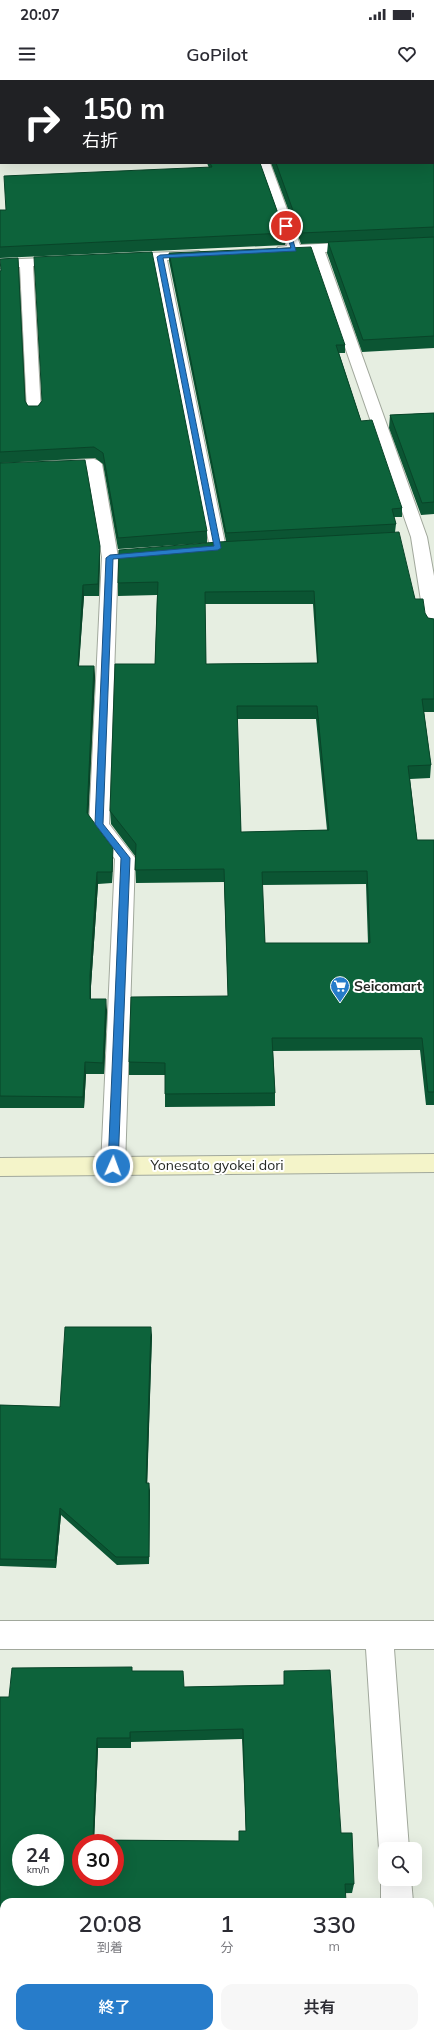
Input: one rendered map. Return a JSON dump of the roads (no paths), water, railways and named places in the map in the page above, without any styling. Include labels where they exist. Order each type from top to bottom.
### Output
[{"type":"street","points":[[264,164],[294,249]]},
{"type":"street","points":[[271,251],[372,246]]},
{"type":"street","points":[[317,248],[411,537],[434,626]]},
{"type":"street","points":[[113,259],[216,254]]},
{"type":"street","points":[[160,257],[218,548]]},
{"type":"street","points":[[0,264],[81,260]]},
{"type":"street","points":[[26,263],[34,412]]},
{"type":"street","points":[[0,468],[94,464],[116,557],[99,824],[126,858],[113,1166]]},
{"type":"street","name":"Yonesato gyokei dori","points":[[0,1167],[434,1163]]},
{"type":"street","points":[[379,1634],[394,1842]]},
{"type":"street","points":[[0,1635],[434,1634]]},
{"type":"street","points":[[396,1886],[397,1898]]},
{"type":"place","name":"Seicomart","points":[[340,1003]]}]
